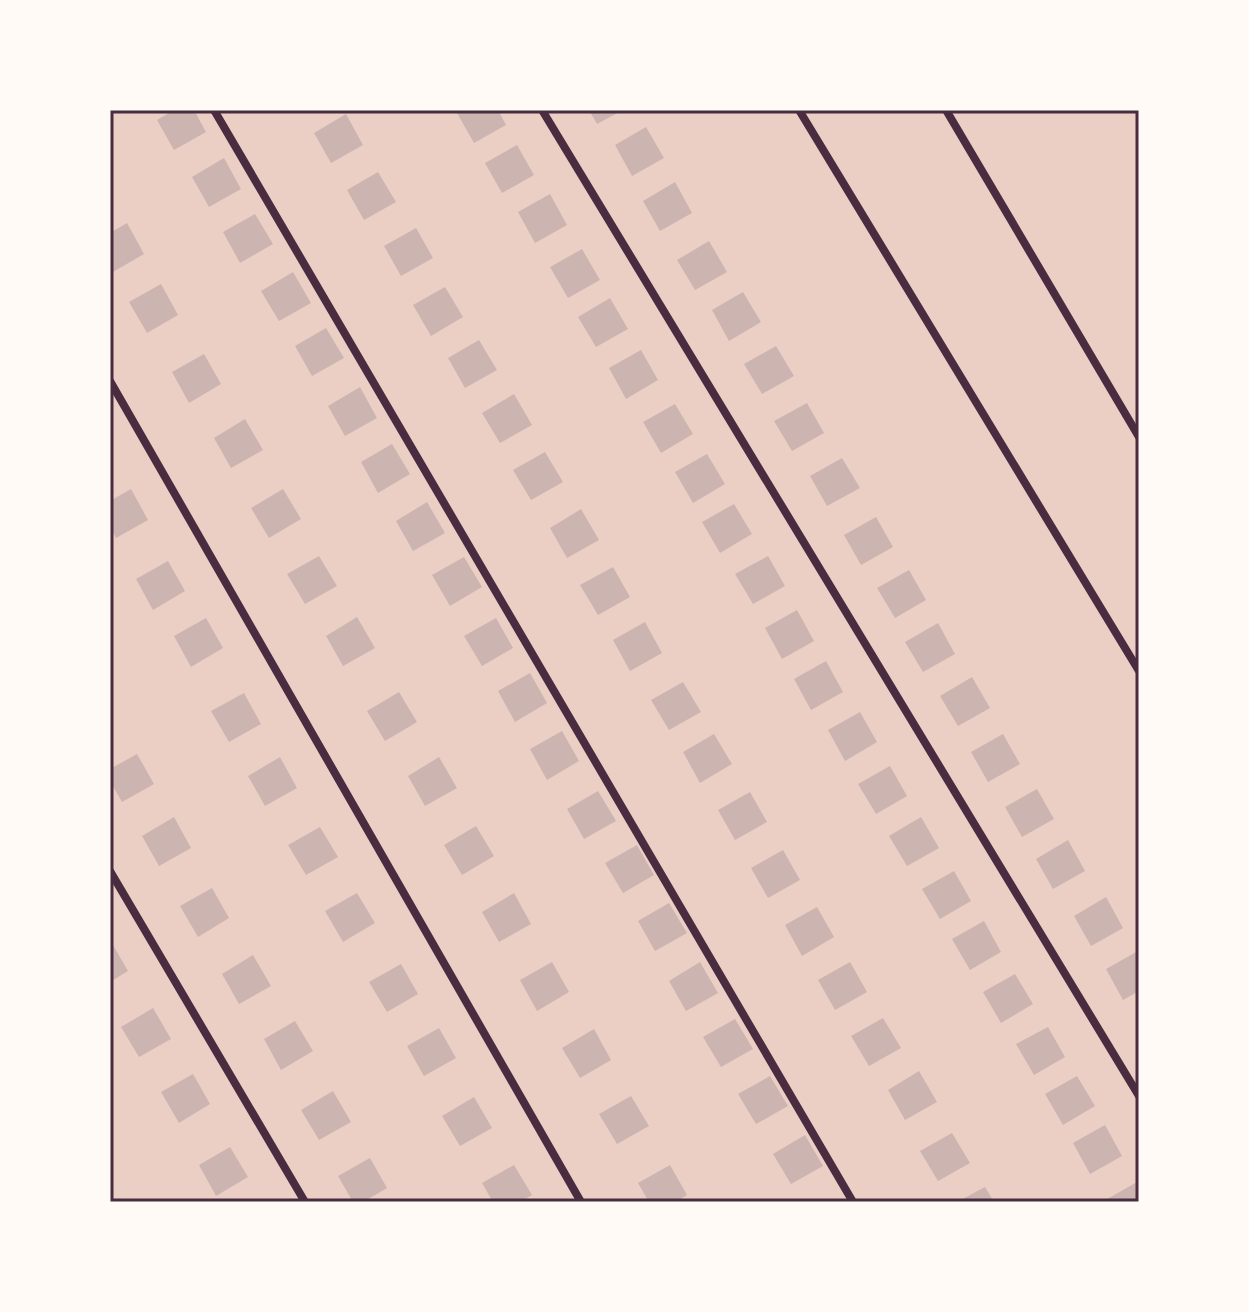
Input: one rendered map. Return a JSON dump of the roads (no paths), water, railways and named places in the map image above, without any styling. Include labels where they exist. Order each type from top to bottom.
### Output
[{"type":"street","points":[[214,110],[853,1202]]},
{"type":"street","points":[[542,110],[1139,1096]]},
{"type":"street","points":[[799,110],[1139,671]]},
{"type":"street","points":[[946,110],[1139,437]]},
{"type":"street","points":[[110,381],[581,1202]]},
{"type":"street","points":[[110,871],[305,1202]]}]
